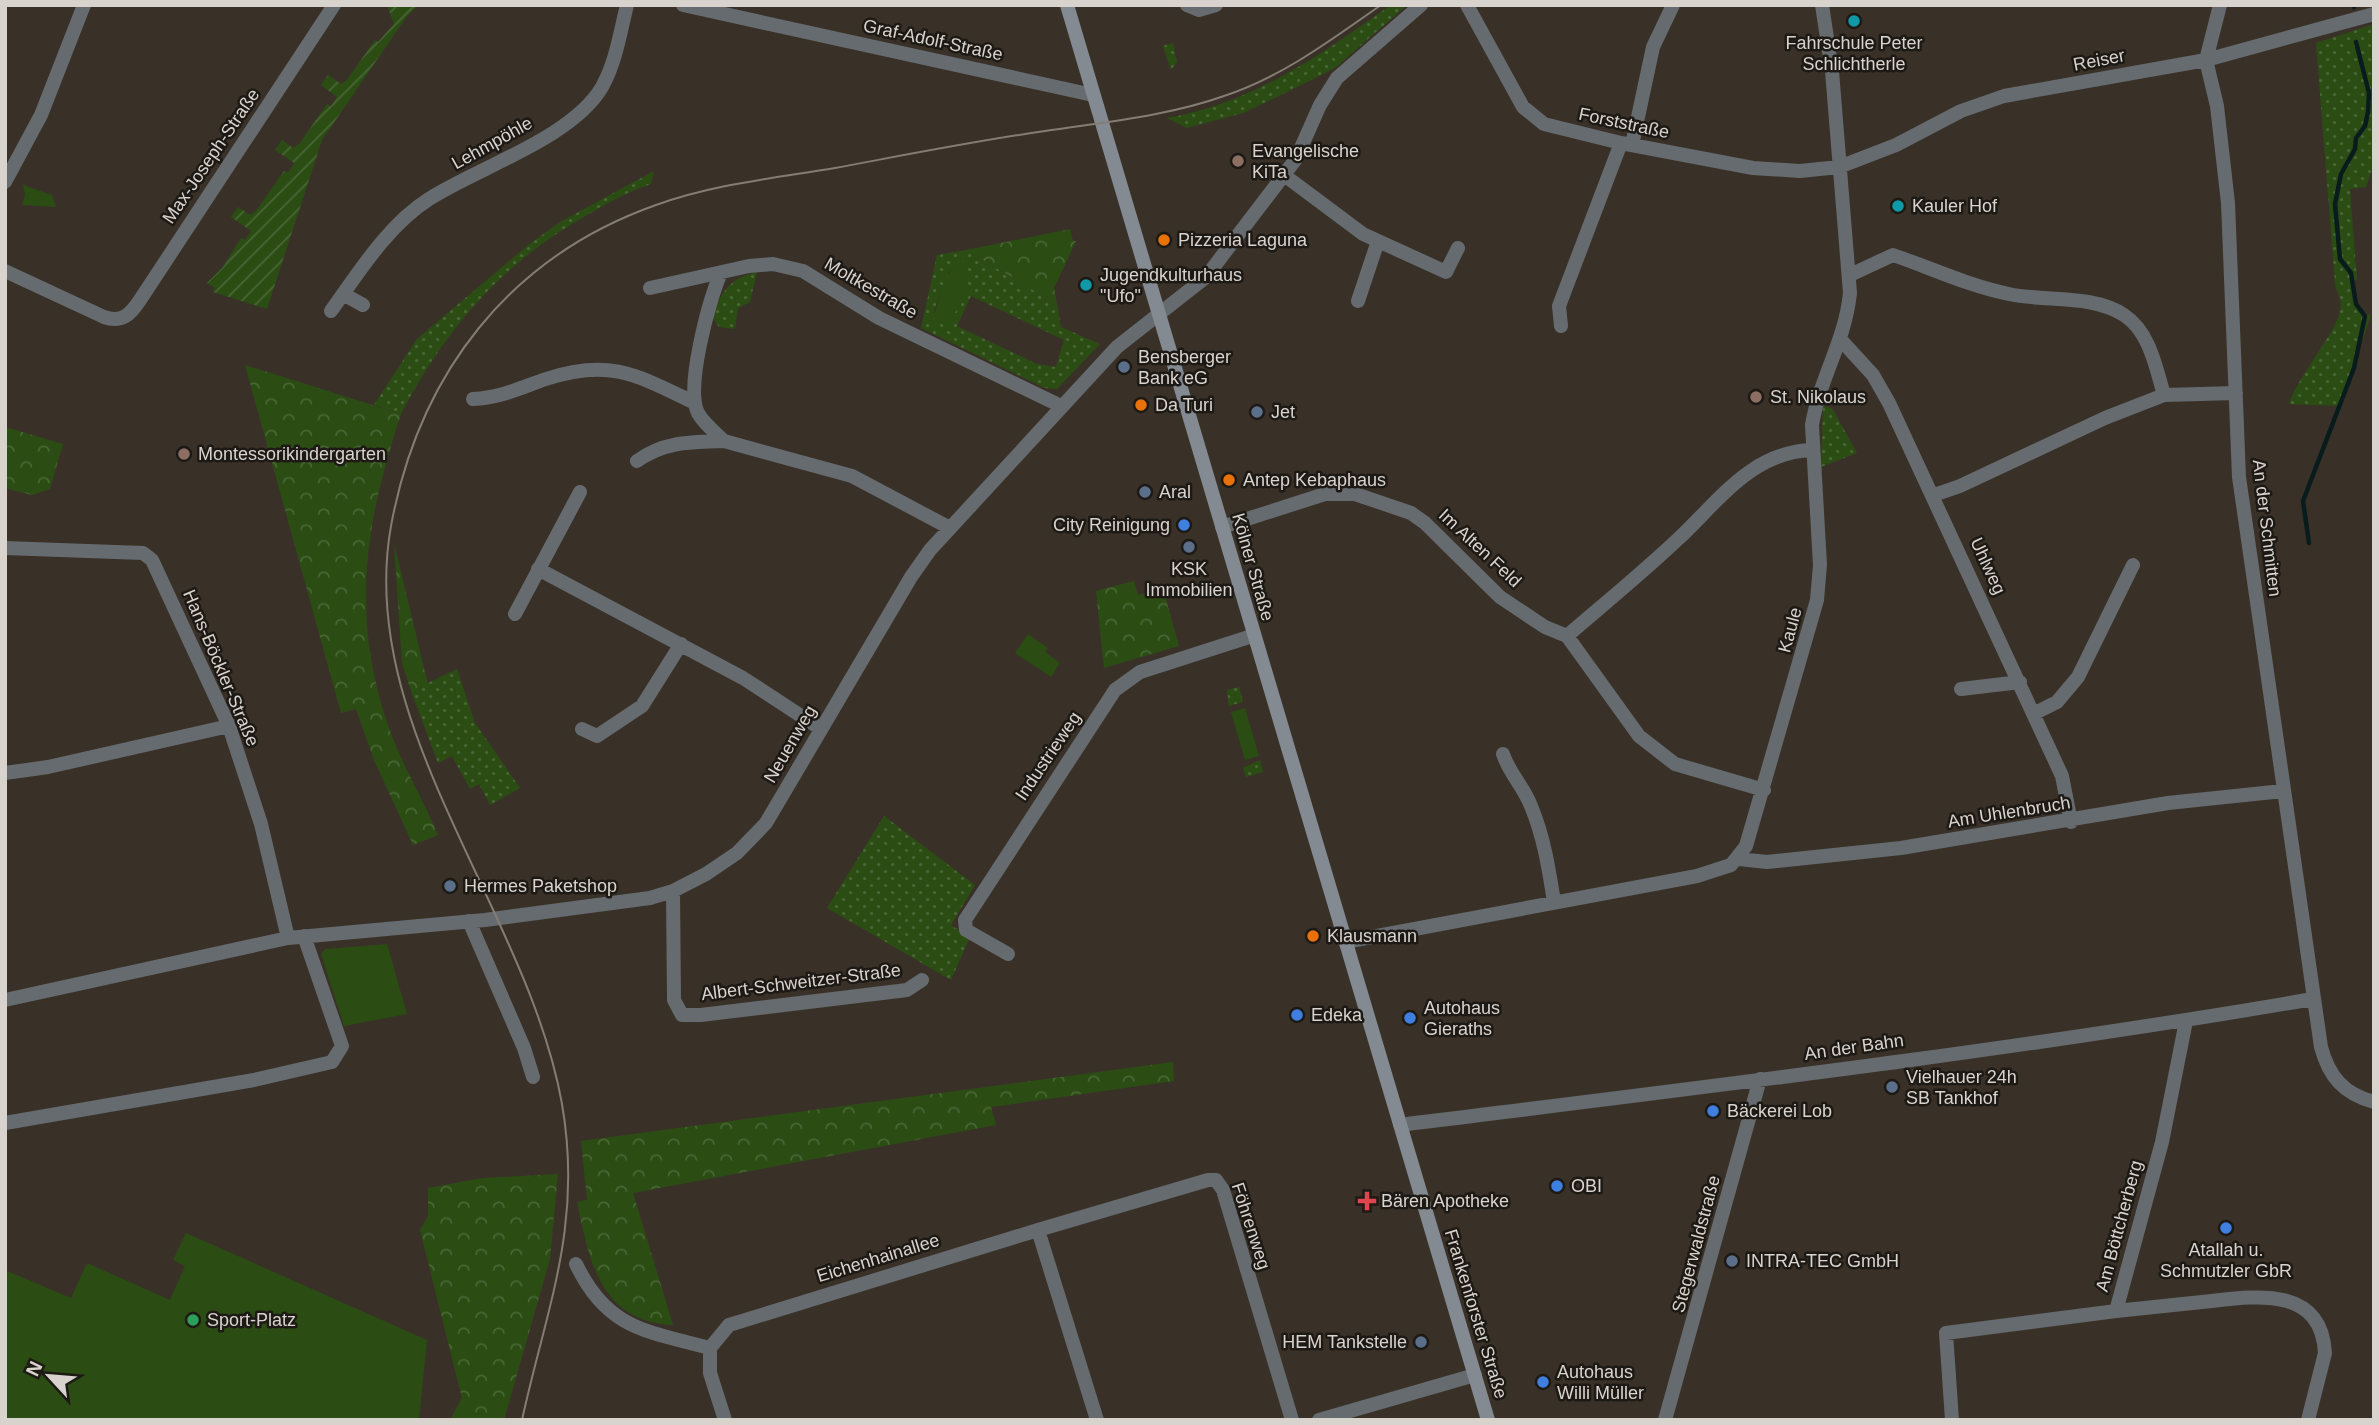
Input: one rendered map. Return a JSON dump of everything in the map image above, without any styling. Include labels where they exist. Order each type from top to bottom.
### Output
[{"type":"main road","name":"Kölner Straße","points":[[1069,6],[1185,409],[1367,1017]]},
{"type":"main road","name":"Frankenforster Straße","points":[[1367,1017],[1488,1420]]},
{"type":"street","points":[[5,182],[41,116],[84,5]]},
{"type":"street","name":"Max-Joseph-Straße","points":[[5,271],[115,321],[125,318],[133,310],[334,5]]},
{"type":"street","name":"Lehmpöhle","points":[[331,311],[387,236],[428,200],[566,124],[587,105],[608,75],[626,5]]},
{"type":"street","name":"Graf-Adolf-Straße","points":[[683,5],[1093,95]]},
{"type":"street","points":[[1187,5],[1199,10],[1216,5]]},
{"type":"street","name":"Neuenweg","points":[[5,1000],[288,938],[469,921],[628,902],[673,891],[737,853],[766,823],[913,573],[950,528],[1119,345],[1206,277],[1296,159],[1324,98],[1337,78],[1421,5]]},
{"type":"street","name":"Forststraße","points":[[1468,5],[1527,112],[1551,127],[1754,168],[1800,171],[1839,167]]},
{"type":"street","points":[[1561,326],[1559,306],[1627,144],[1653,47],[1673,5]]},
{"type":"street","name":"Kaule","points":[[1739,859],[1746,846],[1764,790],[1817,600],[1820,565],[1812,450],[1816,402],[1841,341],[1848,313],[1850,275],[1832,71],[1822,5]]},
{"type":"street","points":[[2206,60],[2220,5]]},
{"type":"street","name":"Reiser","points":[[1839,167],[1896,145],[1961,111],[2004,96],[2206,60],[2374,14]]},
{"type":"street","name":"An der Schmitten","points":[[2206,60],[2217,106],[2228,203],[2239,477],[2313,999],[2328,1070],[2351,1094],[2374,1102]]},
{"type":"street","points":[[1284,175],[1346,222],[1378,242],[1446,272],[1458,248]]},
{"type":"street","points":[[1358,300],[1378,242]]},
{"type":"street","points":[[1850,275],[1893,255],[2008,294],[2101,305],[2124,315],[2137,326],[2152,353],[2164,395]]},
{"type":"street","name":"Moltkestraße","points":[[650,288],[720,275],[749,266],[773,264],[803,271],[879,318],[1061,406]]},
{"type":"street","points":[[720,275],[701,331],[695,403],[698,414],[724,441]]},
{"type":"street","points":[[343,294],[363,305]]},
{"type":"street","name":"Uhlweg","points":[[1841,341],[1857,355],[1879,384],[1934,495],[2062,776],[2071,822]]},
{"type":"street","points":[[473,399],[497,398],[568,372],[607,367],[632,374],[695,403]]},
{"type":"street","points":[[1934,495],[1960,486],[2105,418],[2164,395],[2236,393]]},
{"type":"street","points":[[637,461],[652,449],[673,444],[724,441],[852,476],[950,528]]},
{"type":"street","points":[[1764,790],[1675,764],[1639,736],[1567,636],[1677,540],[1743,474],[1790,451],[1812,450]]},
{"type":"street","points":[[515,614],[580,492]]},
{"type":"street","name":"Im Alten Feld","points":[[1222,527],[1325,494],[1355,494],[1411,513],[1425,523],[1500,597],[1545,627],[1567,636]]},
{"type":"street","name":"Hans-Böckler-Straße","points":[[5,548],[148,556],[229,726],[261,824],[288,938]]},
{"type":"street","points":[[2035,713],[2057,702],[2078,677],[2133,565]]},
{"type":"street","points":[[538,569],[743,678],[821,729]]},
{"type":"street","name":"Industrieweg","points":[[1008,954],[967,930],[965,920],[1115,690],[1140,672],[1252,636]]},
{"type":"street","points":[[582,729],[597,736],[642,706],[681,644]]},
{"type":"street","points":[[1961,689],[2020,682]]},
{"type":"street","points":[[5,773],[48,767],[229,726]]},
{"type":"street","points":[[1503,754],[1507,767],[1531,805],[1545,846],[1554,902]]},
{"type":"street","name":"Am Uhlenbruch","points":[[1739,859],[1767,863],[1806,859],[2071,822],[2168,803],[2283,791]]},
{"type":"street","points":[[1345,942],[1697,876],[1720,870],[1739,859]]},
{"type":"street","name":"Albert-Schweitzer-Straße","points":[[673,891],[674,1000],[682,1014],[701,1015],[907,989],[922,980]]},
{"type":"street","points":[[469,921],[524,1048],[533,1077]]},
{"type":"street","points":[[5,1124],[297,1071],[332,1062],[342,1046],[304,936]]},
{"type":"street","name":"An der Bahn","points":[[1400,1125],[1681,1092],[2186,1021],[2313,999]]},
{"type":"street","name":"Am Böttcherberg","points":[[1952,1420],[1946,1332],[2116,1311],[2162,1142],[2186,1021]]},
{"type":"street","name":"Stegerwaldstraße","points":[[1665,1420],[1760,1079]]},
{"type":"street","name":"Föhrenweg","points":[[1038,1230],[1208,1180],[1216,1180],[1223,1190],[1292,1420]]},
{"type":"street","points":[[1038,1230],[1097,1420]]},
{"type":"street","name":"Eichenhainallee","points":[[709,1348],[729,1325],[1038,1230]]},
{"type":"street","points":[[576,1264],[589,1290],[618,1318],[635,1328],[709,1348],[710,1373],[725,1420]]},
{"type":"street","points":[[2116,1311],[2271,1296],[2295,1304],[2318,1324],[2324,1344],[2308,1420]]},
{"type":"street","points":[[1319,1420],[1475,1375]]},
{"type":"green space","points":[[387,5],[419,5],[407,16],[322,140],[267,309],[213,292],[215,288],[207,283],[223,267],[241,238],[245,240],[251,231],[231,217],[238,207],[250,215],[256,211],[284,171],[288,173],[294,163],[275,150],[282,140],[293,148],[300,143],[327,104],[331,106],[337,97],[321,85],[328,75],[341,84],[347,80],[375,40],[378,42],[394,24]]},
{"type":"green space","points":[[1391,5],[1407,5],[1335,68],[1243,113],[1187,128],[1167,118],[1229,101],[1285,75]]},
{"type":"green space","points":[[2374,24],[2374,164],[2366,187],[2350,189],[2357,280],[2353,281],[2355,304],[2364,316],[2371,314],[2341,406],[2289,404],[2301,379],[2334,327],[2341,305],[2335,284],[2316,43]]},
{"type":"green space","points":[[1173,43],[1177,62],[1171,70],[1163,46]]},
{"type":"green space","points":[[654,171],[651,184],[608,203],[554,236],[501,278],[456,327],[436,354],[401,414],[374,405],[417,339],[527,246],[560,222]]},
{"type":"green space","points":[[23,185],[52,195],[56,207],[22,205],[25,195]]},
{"type":"green space","points":[[1070,229],[1073,241],[1076,241],[1054,288],[1057,304],[966,250]]},
{"type":"green space","points":[[966,250],[1057,304],[1061,327],[1100,344],[1057,389],[1045,388],[921,328],[937,255]],"holes":[[[950,270],[963,295],[953,316],[933,313]],[[971,296],[1064,340],[1056,367],[1037,364],[957,326]]]},
{"type":"green space","points":[[957,260],[965,262],[967,284],[950,321],[938,324],[933,319],[943,284]]},
{"type":"green space","points":[[757,272],[750,302],[738,308],[735,329],[719,327],[713,318],[727,288],[740,278]]},
{"type":"green space","points":[[245,365],[401,414],[378,493],[367,570],[366,608],[369,647],[389,728],[438,835],[413,845],[374,760],[356,709],[341,713]]},
{"type":"green space","points":[[1823,406],[1832,408],[1857,453],[1821,467]]},
{"type":"green space","points":[[5,427],[63,444],[50,489],[32,495],[5,488]]},
{"type":"green space","points":[[394,543],[428,685],[411,691],[402,663]]},
{"type":"green space","points":[[1134,581],[1138,595],[1163,589],[1179,646],[1104,668],[1096,591]]},
{"type":"green space","points":[[1028,634],[1048,648],[1045,652],[1060,663],[1051,677],[1015,653]]},
{"type":"green space","points":[[457,669],[475,723],[520,788],[490,805],[479,784],[470,789],[452,756],[438,763],[411,691]]},
{"type":"green space","points":[[1239,687],[1243,702],[1229,706],[1227,690]]},
{"type":"green space","points":[[1245,708],[1259,756],[1245,760],[1231,712]]},
{"type":"green space","points":[[1260,760],[1263,772],[1246,777],[1243,768]]},
{"type":"green space","points":[[884,816],[975,885],[951,925],[970,937],[951,980],[827,908]]},
{"type":"green space","points":[[387,944],[407,1014],[344,1026],[321,954],[325,949]]},
{"type":"green space","points":[[1173,1062],[1174,1081],[991,1107],[996,1125],[633,1193],[673,1325],[648,1321],[629,1313],[614,1300],[593,1266],[577,1202],[587,1200],[581,1141]]},
{"type":"green space","points":[[558,1174],[550,1259],[504,1420],[450,1420],[462,1398],[420,1230],[428,1216],[428,1188],[483,1178]]},
{"type":"green space","name":"Sport-Platz","points":[[186,1233],[427,1340],[419,1420],[5,1420],[7,1271],[71,1298],[87,1263],[170,1300],[185,1266],[173,1260]]},
{"type":"waterway","points":[[2309,543],[2303,501],[2354,368],[2365,316],[2356,304],[2351,273],[2340,259],[2335,204],[2341,174],[2355,149],[2356,138],[2365,126],[2368,112],[2369,93],[2356,42]]},
{"type":"tram line","points":[[522,1420],[551,1302],[565,1227],[568,1188],[562,1104],[543,1032],[516,960],[420,746],[398,674],[387,600],[391,526],[404,471],[424,419],[448,371],[479,328],[515,289],[557,256],[604,227],[656,205],[745,182],[992,139],[1136,118],[1203,103],[1245,88],[1286,68],[1381,5]]},
{"type":"place","name":"Fahrschule Peter Schlichtherle","points":[[1854,21]]},
{"type":"place","name":"Evangelische KiTa","points":[[1238,161]]},
{"type":"place","name":"Kauler Hof","points":[[1898,206]]},
{"type":"place","name":"Pizzeria Laguna","points":[[1164,240]]},
{"type":"place","name":"Jugendkulturhaus \"Ufo\"","points":[[1086,285]]},
{"type":"place","name":"Bensberger Bank eG","points":[[1124,367]]},
{"type":"place","name":"St. Nikolaus","points":[[1756,397]]},
{"type":"place","name":"Da Turi","points":[[1141,405]]},
{"type":"place","name":"Jet","points":[[1257,412]]},
{"type":"place","name":"Montessorikindergarten","points":[[184,454]]},
{"type":"place","name":"Antep Kebaphaus","points":[[1229,480]]},
{"type":"place","name":"Aral","points":[[1145,492]]},
{"type":"place","name":"City Reinigung","points":[[1184,525]]},
{"type":"place","name":"KSK Immobilien","points":[[1189,547]]},
{"type":"place","name":"Hermes Paketshop","points":[[450,886]]},
{"type":"place","name":"Klausmann","points":[[1313,936]]},
{"type":"place","name":"Edeka","points":[[1297,1015]]},
{"type":"place","name":"Autohaus Gieraths","points":[[1410,1018]]},
{"type":"place","name":"Vielhauer 24h SB Tankhof","points":[[1892,1087]]},
{"type":"place","name":"Bäckerei Lob","points":[[1713,1111]]},
{"type":"place","name":"OBI","points":[[1557,1186]]},
{"type":"place","name":"Bären Apotheke","points":[[1367,1201]]},
{"type":"place","name":"Atallah u. Schmutzler GbR","points":[[2226,1228]]},
{"type":"place","name":"INTRA-TEC GmbH","points":[[1732,1261]]},
{"type":"place","name":"Sport-Platz","points":[[193,1320]]},
{"type":"place","name":"HEM Tankstelle","points":[[1421,1342]]},
{"type":"place","name":"Autohaus Willi Müller","points":[[1543,1382]]}]
